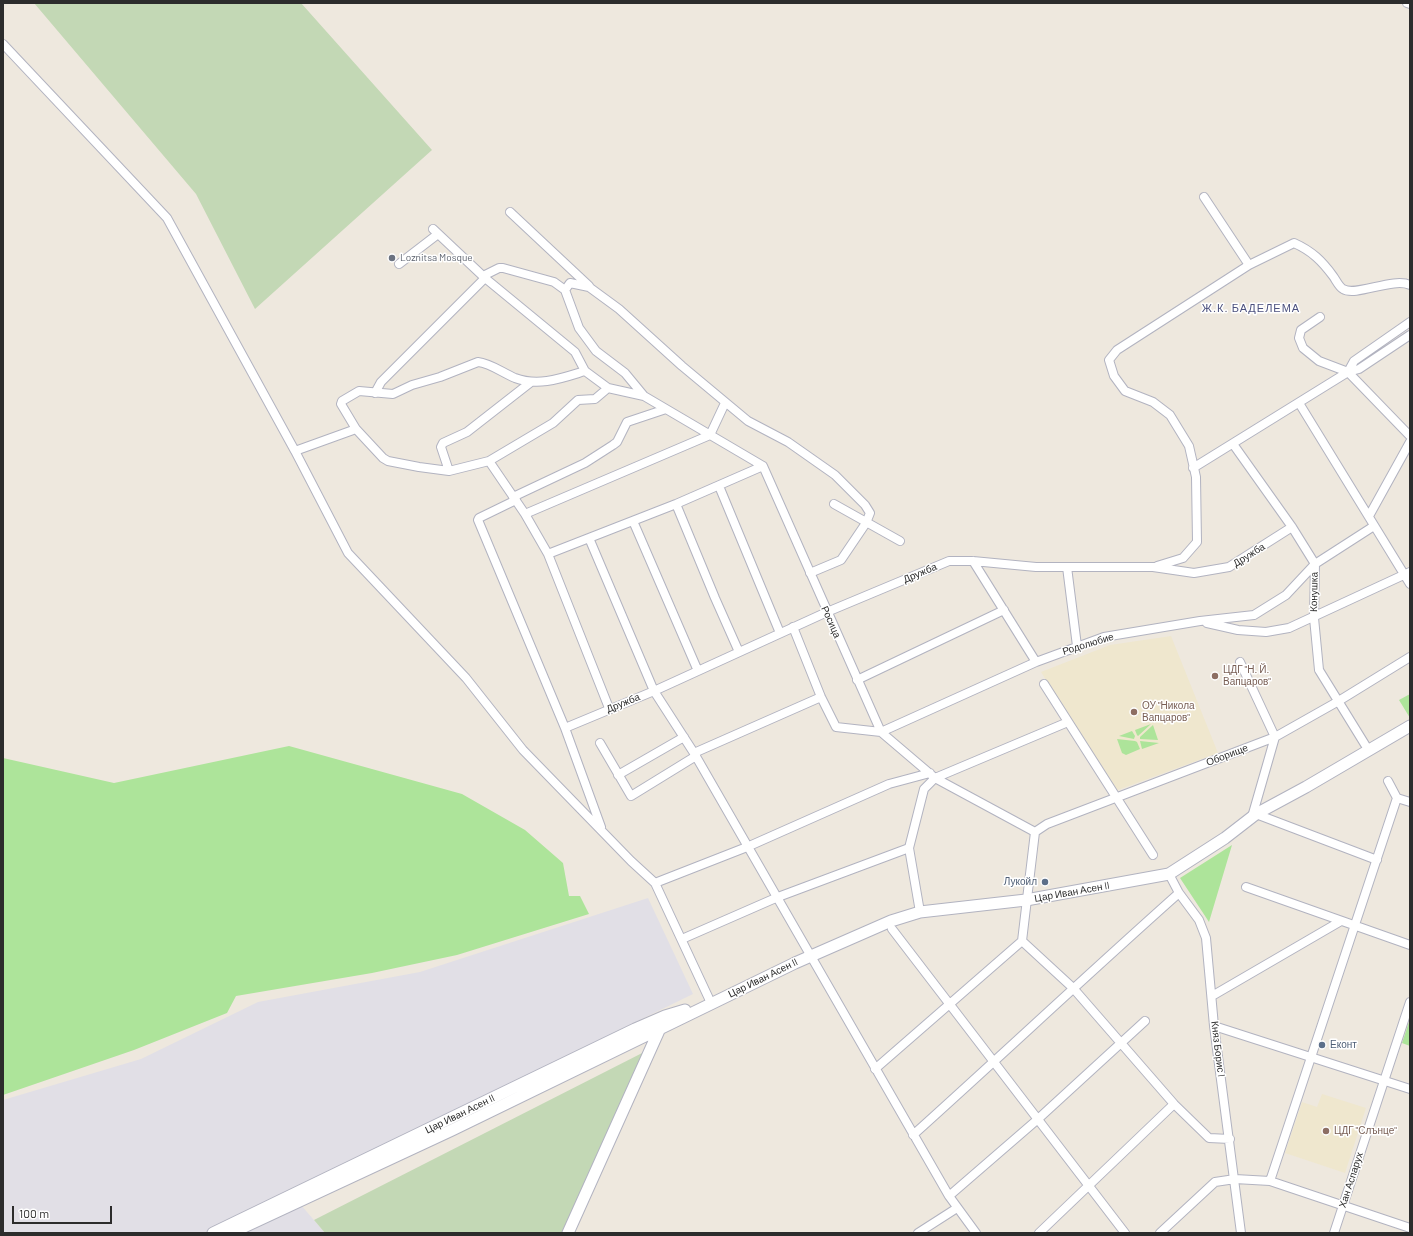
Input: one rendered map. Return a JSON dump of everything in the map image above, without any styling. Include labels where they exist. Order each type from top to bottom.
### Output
[{"type":"street","points":[[3,44],[167,218],[295,451],[348,553],[466,678],[524,750],[631,862],[655,883],[682,938],[711,1003]]},
{"type":"street","points":[[1204,196],[1249,266]]},
{"type":"street","points":[[510,212],[589,287],[619,309],[725,403],[748,421],[788,442],[835,475],[865,505],[870,513],[866,523],[841,560],[810,572]]},
{"type":"street","points":[[399,264],[436,232],[484,277],[575,352],[585,371],[608,388],[644,396],[763,466]]},
{"type":"street","points":[[1153,567],[1183,558],[1197,542],[1196,477],[1189,446],[1170,415],[1153,402],[1126,391],[1114,376],[1109,360],[1117,350],[1249,266],[1294,243],[1308,249],[1320,259],[1343,289],[1352,291],[1398,283],[1410,285]]},
{"type":"street","points":[[375,393],[381,382],[484,277],[503,268],[567,287],[589,287]]},
{"type":"street","points":[[571,270],[567,287],[579,328],[596,351],[625,373],[644,396]]},
{"type":"street","points":[[1320,317],[1301,330],[1298,338],[1303,348],[1319,361],[1348,372],[1410,436]]},
{"type":"street","points":[[1348,372],[1354,361],[1410,322]]},
{"type":"street","points":[[1193,468],[1348,372],[1359,369],[1410,335]]},
{"type":"street","points":[[585,371],[549,381],[531,382],[516,378],[478,362],[440,377],[412,385],[393,394],[356,392],[342,401],[341,404],[356,429],[383,458],[388,461],[449,471],[489,461],[552,423],[578,400],[595,399],[608,388]]},
{"type":"street","points":[[449,471],[441,447],[443,443],[467,432],[531,382]]},
{"type":"street","points":[[525,514],[710,434],[725,403]]},
{"type":"street","points":[[1298,403],[1374,526],[1407,574],[1410,584]]},
{"type":"street","points":[[602,830],[565,728],[478,520],[514,498],[591,460],[617,442],[627,422],[666,409]]},
{"type":"street","points":[[295,451],[356,429]]},
{"type":"street","points":[[1369,516],[1410,442]]},
{"type":"street","name":"Конушка","points":[[1233,444],[1292,527],[1315,564],[1314,618],[1320,670],[1337,702],[1368,751]]},
{"type":"street","points":[[489,461],[525,514],[548,554],[609,708]]},
{"type":"street","points":[[548,554],[676,504],[763,466]]},
{"type":"street","name":"Росица","points":[[763,466],[881,732],[933,775],[1035,832]]},
{"type":"street","points":[[719,486],[780,633]]},
{"type":"street","points":[[676,504],[739,652]]},
{"type":"street","points":[[834,504],[900,541]]},
{"type":"street","points":[[633,521],[698,671]]},
{"type":"street","name":"Родолюбие","points":[[881,732],[1036,662],[1104,637],[1200,621],[1254,615],[1286,595],[1315,564],[1374,526]]},
{"type":"street","name":"Дружба","points":[[565,728],[609,708],[654,691],[827,612],[949,561],[973,561],[1036,567],[1153,567],[1194,573],[1229,567],[1292,527]]},
{"type":"street","points":[[589,538],[654,691],[695,755],[747,847],[778,897],[874,1069],[949,1196],[976,1233]]},
{"type":"street","points":[[973,561],[1036,662]]},
{"type":"street","points":[[1067,567],[1077,646]]},
{"type":"street","points":[[1200,621],[1238,630],[1266,632],[1289,628],[1314,618],[1407,574]]},
{"type":"street","points":[[858,680],[1004,610]]},
{"type":"street","points":[[793,627],[821,697],[836,727],[881,732]]},
{"type":"street","name":"Оборище","points":[[1035,832],[1047,824],[1275,737],[1410,658]]},
{"type":"street","points":[[1240,662],[1275,737],[1254,815],[1377,860]]},
{"type":"street","points":[[1044,684],[1153,855]]},
{"type":"street","points":[[600,743],[631,796],[695,755],[821,697]]},
{"type":"street","points":[[655,883],[747,847],[888,784],[933,775],[1068,722]]},
{"type":"street","name":"Цар Иван Асен II","points":[[231,1233],[445,1133],[810,956],[891,921],[920,912],[1026,900],[1169,874],[1225,838],[1254,815],[1410,726]]},
{"type":"street","points":[[618,775],[684,738]]},
{"type":"street","points":[[920,912],[909,848],[924,789],[933,775]]},
{"type":"street","points":[[1388,782],[1397,798],[1410,802]]},
{"type":"street","points":[[1270,1181],[1356,926],[1397,798]]},
{"type":"street","points":[[874,1069],[1022,941],[1035,832]]},
{"type":"street","points":[[682,938],[778,897],[909,848]]},
{"type":"street","name":"Княз Борис I","points":[[1169,874],[1179,893],[1199,920],[1206,938],[1214,1026],[1230,1139],[1241,1233]]},
{"type":"street","points":[[1246,888],[1410,945]]},
{"type":"street","points":[[913,1135],[1179,893]]},
{"type":"street","points":[[1212,996],[1341,922]]},
{"type":"street","points":[[892,929],[1125,1233]]},
{"type":"street","points":[[1022,941],[1073,988],[1174,1104],[1209,1138],[1230,1139]]},
{"type":"street","name":"Хан Аспарух","points":[[1334,1233],[1410,1002]]},
{"type":"street","name":"Цар Иван Асен II","points":[[213,1233],[635,1029],[666,1016],[711,1003]]},
{"type":"street","points":[[568,1233],[666,1016]]},
{"type":"street","points":[[949,1196],[1038,1119],[1145,1021]]},
{"type":"street","points":[[1214,1026],[1410,1089]]},
{"type":"street","points":[[1039,1233],[1174,1104]]},
{"type":"street","points":[[1160,1233],[1215,1182],[1235,1179],[1270,1181],[1410,1228]]},
{"type":"street","points":[[918,1233],[957,1208]]},
{"type":"shaded area","name":"ОУ \"Никола Вапцаров\"","points":[[1171,636],[1218,753],[1115,791],[1041,672],[1110,645]]},
{"type":"shaded area","points":[[648,898],[693,994],[289,1191],[325,1233],[3,1233],[3,1100],[141,1059],[258,1002],[420,972]]},
{"type":"shaded area","name":"ЦДГ \"Слънце\"","points":[[1322,1094],[1366,1108],[1345,1173],[1285,1153],[1302,1102],[1317,1107]]},
{"type":"green space","points":[[34,3],[301,3],[432,150],[255,309],[196,194]]},
{"type":"green space","points":[[1410,694],[1410,718],[1399,700]]},
{"type":"green space","points":[[1151,724],[1138,736],[1137,735],[1135,730]]},
{"type":"green space","points":[[1153,725],[1158,740],[1140,739],[1140,737]]},
{"type":"green space","points":[[1132,731],[1135,736],[1134,739],[1119,736]]},
{"type":"green space","points":[[1117,739],[1135,741],[1140,749],[1126,755],[1122,753]]},
{"type":"green space","points":[[1140,741],[1159,743],[1142,749]]},
{"type":"green space","points":[[289,746],[462,794],[525,830],[563,863],[569,896],[580,896],[589,914],[457,955],[372,973],[236,996],[227,1013],[134,1050],[3,1095],[3,758],[114,783]]},
{"type":"green space","points":[[1232,845],[1209,922],[1180,878]]},
{"type":"green space","points":[[1410,1019],[1410,1046],[1402,1043]]},
{"type":"green space","points":[[652,1048],[565,1233],[325,1233],[314,1220]]},
{"type":"place","name":"Loznitsa Mosque","points":[[392,258]]},
{"type":"place","name":"ЦДГ \"Н. Й. Вапцаров\"","points":[[1215,676]]},
{"type":"place","name":"ОУ \"Никола Вапцаров\"","points":[[1134,712]]},
{"type":"place","name":"Лукойл","points":[[1045,882]]},
{"type":"place","name":"Еконт","points":[[1322,1045]]},
{"type":"place","name":"ЦДГ \"Слънце\"","points":[[1326,1131]]},
{"type":"district","name":"Ж.К. БАДЕЛЕМА","points":[[1251,308]]}]
